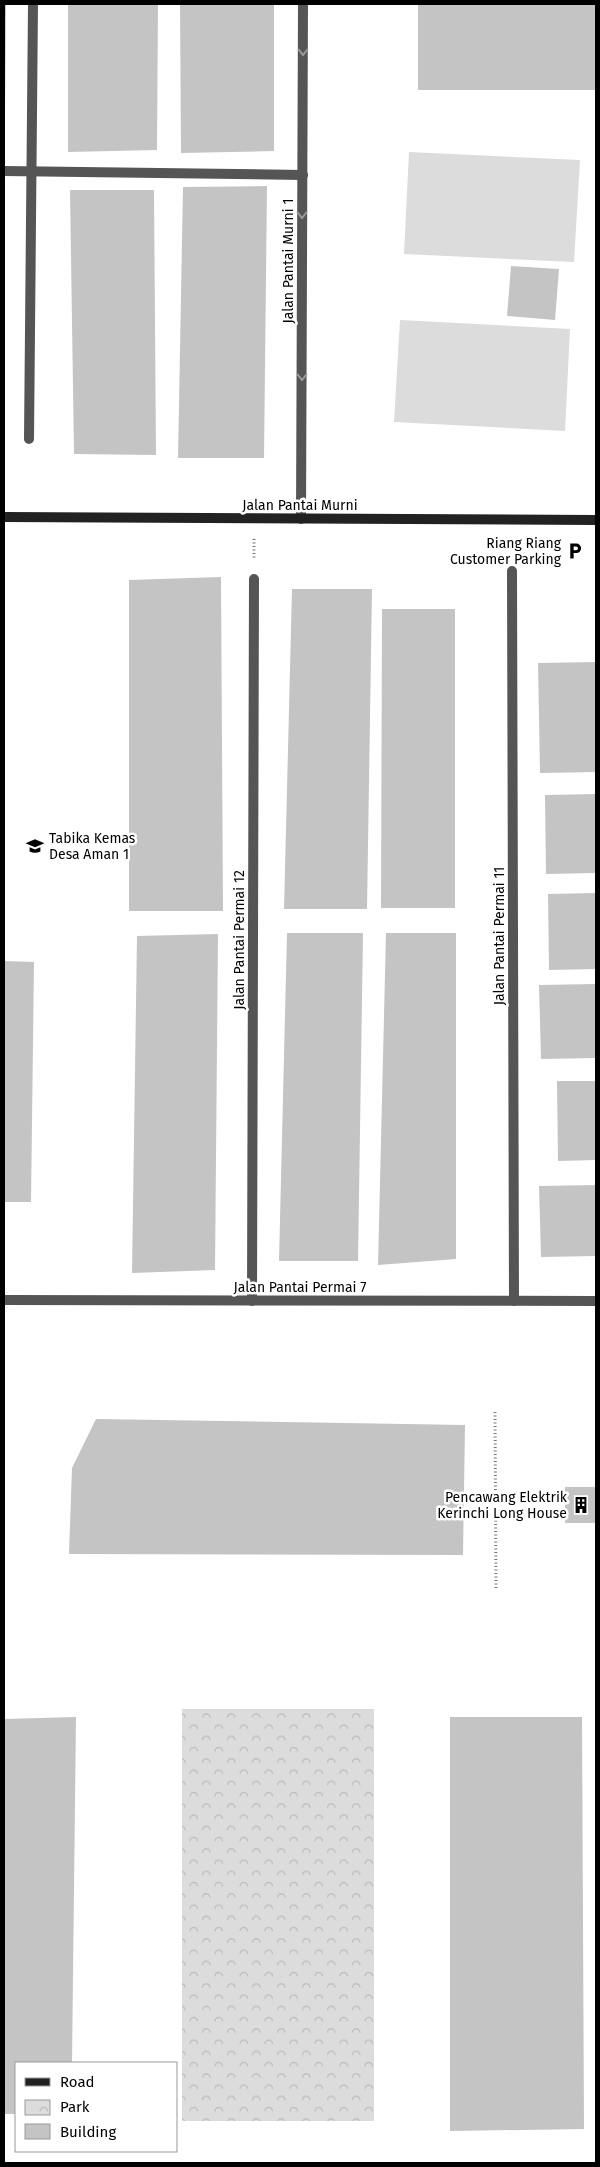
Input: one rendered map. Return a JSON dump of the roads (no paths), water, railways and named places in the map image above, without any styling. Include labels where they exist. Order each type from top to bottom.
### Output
[{"type":"street","points":[[29,439],[33,4]]},
{"type":"street","name":"Jalan Pantai Murni 1","points":[[301,519],[303,4]]},
{"type":"street","points":[[4,171],[303,174]]},
{"type":"street","name":"Jalan Pantai Murni","points":[[4,518],[596,520]]},
{"type":"street","name":"Jalan Pantai Permai 11","points":[[512,571],[514,1301]]},
{"type":"street","name":"Jalan Pantai Permai 12","points":[[252,1301],[254,578]]},
{"type":"street","name":"Jalan Pantai Permai 7","points":[[4,1300],[596,1301]]},
{"type":"place","name":"Riang Riang Customer Parking","points":[[575,551]]},
{"type":"place","name":"Tabika Kemas Desa Aman 1","points":[[35,846]]},
{"type":"place","name":"Pencawang Elektrik Kerinchi Long House","points":[[581,1505]]}]
